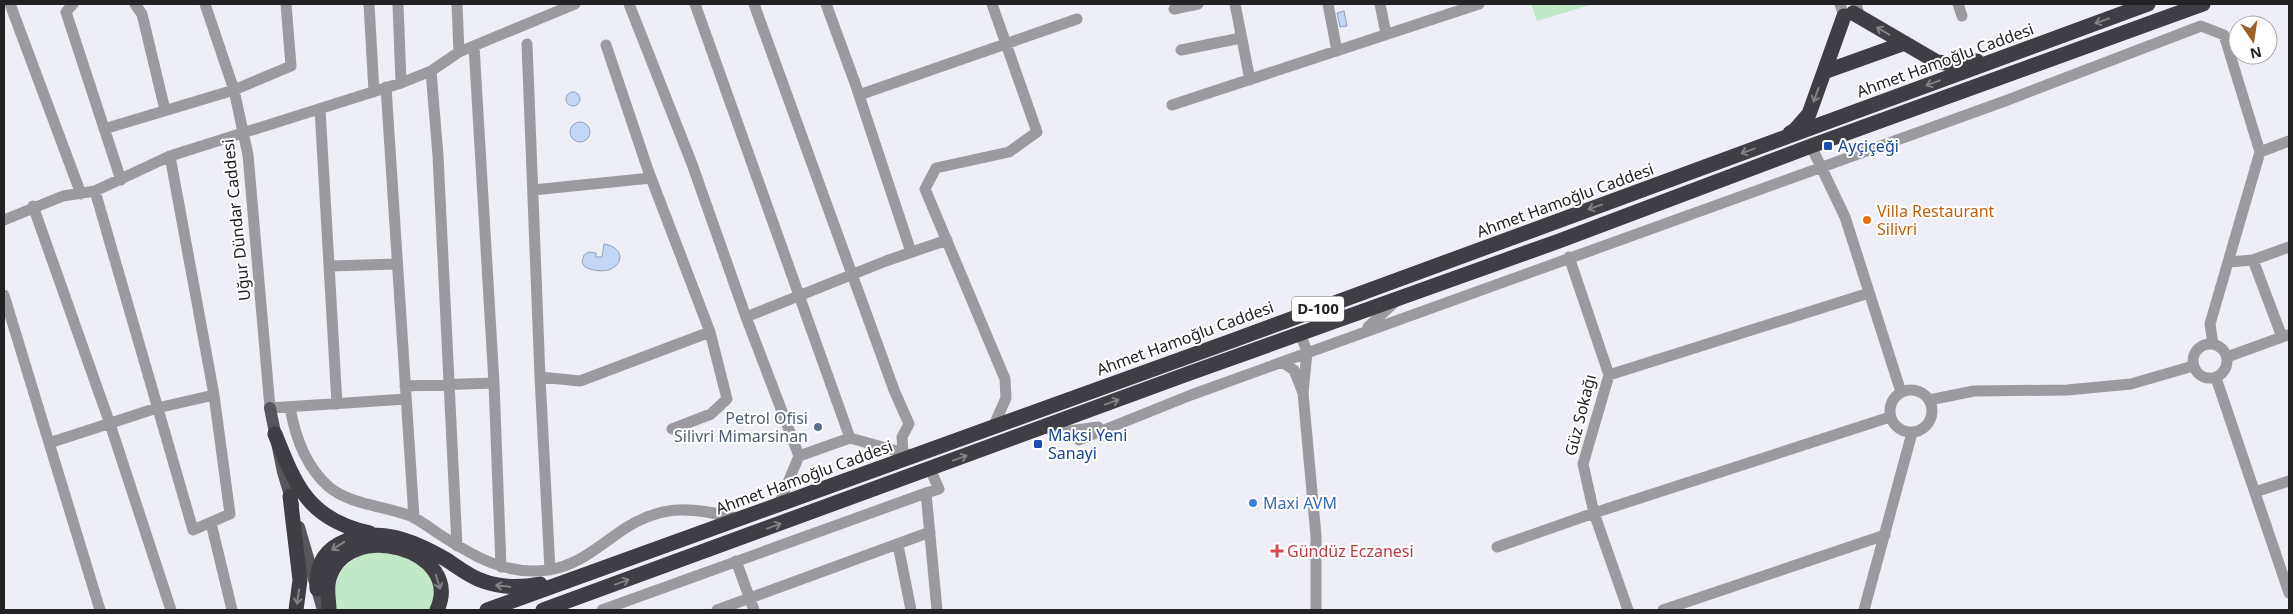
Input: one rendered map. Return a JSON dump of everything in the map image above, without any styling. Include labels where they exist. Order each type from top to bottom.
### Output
[{"type":"highway","name":"Ahmet Hamoğlu Caddesi","points":[[487,610],[739,519],[908,454],[994,426],[1234,340],[2148,4]]},
{"type":"highway","name":"D-100","points":[[543,610],[1040,428],[1301,335],[1811,146],[2203,4]]},
{"type":"highway","points":[[1769,144],[1795,130],[1809,114],[1848,9],[1937,62],[1954,64],[1983,60],[2027,48]]},
{"type":"highway","points":[[1824,72],[1905,43]]},
{"type":"highway","points":[[275,434],[298,487],[313,507],[342,524],[395,536],[420,545],[470,576],[495,585],[525,587],[602,569]]},
{"type":"highway","points":[[290,496],[300,580],[296,610]]},
{"type":"highway","points":[[317,589],[318,568],[321,560],[329,552],[349,540],[381,534]]},
{"type":"highway","points":[[329,610],[329,579],[339,562],[355,550],[378,545],[410,552],[428,563],[439,579],[441,589],[437,610]]},
{"type":"highway","points":[[559,610],[595,592]]},
{"type":"main road","points":[[270,408],[290,496],[323,610]]},
{"type":"street","points":[[10,4],[81,194]]},
{"type":"street","points":[[73,4],[66,12],[121,180]]},
{"type":"street","points":[[135,4],[142,14],[165,110]]},
{"type":"street","name":"Uğur Dündar Caddesi","points":[[205,4],[234,90],[248,155],[270,408]]},
{"type":"street","points":[[104,129],[234,90],[290,66],[286,4]]},
{"type":"street","points":[[368,4],[374,92]]},
{"type":"street","points":[[398,4],[401,83]]},
{"type":"street","points":[[457,4],[459,52]]},
{"type":"street","points":[[4,220],[33,206],[63,196],[95,192],[170,156],[401,83],[431,71],[459,52],[575,4]]},
{"type":"street","points":[[630,4],[692,164],[746,317],[799,456],[779,504]]},
{"type":"street","points":[[695,4],[850,438]]},
{"type":"street","points":[[754,4],[894,390],[909,424],[902,437],[908,454]]},
{"type":"street","points":[[826,4],[859,95],[911,252]]},
{"type":"street","points":[[992,4],[1037,132],[1009,152],[936,168],[925,189],[1005,379],[1006,398],[994,426]]},
{"type":"street","points":[[1174,9],[1198,4]]},
{"type":"street","points":[[1235,4],[1250,80]]},
{"type":"street","points":[[1328,4],[1337,51]]},
{"type":"street","points":[[1380,4],[1386,34]]},
{"type":"street","points":[[1958,4],[1962,16]]},
{"type":"street","points":[[1172,105],[1473,5]]},
{"type":"street","points":[[859,95],[1077,19]]},
{"type":"street","points":[[1079,440],[1135,416],[1307,352],[2005,101],[2201,26],[2224,35],[2260,152],[2210,324],[2213,344]]},
{"type":"street","points":[[1181,50],[1241,38]]},
{"type":"street","points":[[527,44],[540,377],[550,570]]},
{"type":"street","points":[[606,45],[651,178],[710,332],[726,399],[711,414],[672,429]]},
{"type":"street","points":[[474,46],[494,383],[501,567]]},
{"type":"street","points":[[431,71],[438,156],[457,546]]},
{"type":"street","points":[[386,87],[414,518]]},
{"type":"street","points":[[320,109],[337,404]]},
{"type":"street","points":[[2260,152],[2289,141]]},
{"type":"street","points":[[1811,146],[1845,216],[1901,392]]},
{"type":"street","points":[[95,192],[192,530],[230,514],[214,395],[170,156]]},
{"type":"street","points":[[533,190],[651,178]]},
{"type":"street","points":[[33,206],[110,424],[172,610]]},
{"type":"street","points":[[746,317],[911,252],[947,240]]},
{"type":"street","points":[[2228,262],[2253,260],[2289,246]]},
{"type":"street","name":"Güz Sokağı","points":[[1569,257],[1609,375],[1583,464],[1594,513],[1628,610]]},
{"type":"street","points":[[2227,357],[2286,335],[2253,260]]},
{"type":"street","points":[[330,266],[397,264]]},
{"type":"street","points":[[1609,375],[1869,293]]},
{"type":"street","points":[[4,295],[100,610]]},
{"type":"street","points":[[1363,332],[1399,298]]},
{"type":"street","points":[[540,377],[580,381],[710,332]]},
{"type":"street","points":[[1301,335],[1307,352],[1303,393],[1316,536],[1316,610]]},
{"type":"street","points":[[2207,344],[2220,347],[2227,357],[2225,370],[2216,378],[2200,376],[2193,366],[2194,355],[2197,350],[2207,344]]},
{"type":"street","points":[[1282,362],[1294,370],[1303,393]]},
{"type":"street","points":[[1929,400],[1974,391],[2067,390],[2131,384],[2193,366]]},
{"type":"street","points":[[2216,378],[2289,593]]},
{"type":"street","points":[[405,386],[494,383]]},
{"type":"street","points":[[1907,390],[1920,392],[1929,400],[1932,407],[1930,421],[1926,427],[1912,432],[1899,428],[1890,417],[1892,403],[1901,392],[1907,390]]},
{"type":"street","points":[[49,443],[157,408],[214,395]]},
{"type":"street","points":[[270,408],[406,399]]},
{"type":"street","points":[[290,407],[296,436],[303,453],[330,487],[342,494],[414,518],[457,546],[488,563],[501,567],[530,572],[550,570],[582,559],[627,526],[656,514],[693,509],[739,519]]},
{"type":"street","points":[[1040,428],[1069,431],[1091,428],[1135,416]]},
{"type":"street","points":[[1497,547],[1594,513],[1890,417]]},
{"type":"street","points":[[1864,610],[1912,432]]},
{"type":"street","points":[[799,456],[850,438],[908,454]]},
{"type":"street","points":[[603,610],[939,489],[930,469]]},
{"type":"street","points":[[2255,492],[2289,481]]},
{"type":"street","points":[[926,493],[937,610]]},
{"type":"street","points":[[210,522],[232,610]]},
{"type":"street","points":[[717,610],[930,532]]},
{"type":"street","points":[[1663,610],[1885,535]]},
{"type":"street","points":[[898,545],[910,610]]},
{"type":"street","points":[[736,561],[754,610]]},
{"type":"green space","points":[[1531,4],[1593,4],[1537,21]]},
{"type":"green space","points":[[370,551],[401,552],[436,578],[435,610],[336,610],[336,587],[340,573],[344,567]]},
{"type":"water","points":[[1344,11],[1347,26],[1340,27],[1337,13]]},
{"type":"water","points":[[570,92],[576,92],[580,99],[576,106],[570,106],[566,102],[566,96]]},
{"type":"water","points":[[580,122],[587,125],[590,132],[587,139],[580,142],[573,139],[570,132],[573,125]]},
{"type":"water","points":[[604,244],[613,247],[618,252],[620,257],[618,263],[613,268],[606,270],[597,271],[585,267],[582,262],[584,255],[589,252],[596,253],[596,257],[602,257]]},
{"type":"place","name":"Ayçiçeği","points":[[1828,146]]},
{"type":"place","name":"Villa Restaurant Silivri","points":[[1867,220]]},
{"type":"place","name":"Petrol Ofisi Silivri Mimarsinan","points":[[818,427]]},
{"type":"place","name":"Maksi Yeni Sanayi","points":[[1038,444]]},
{"type":"place","name":"Maxi AVM","points":[[1253,503]]},
{"type":"place","name":"Gündüz Eczanesi","points":[[1277,551]]}]
